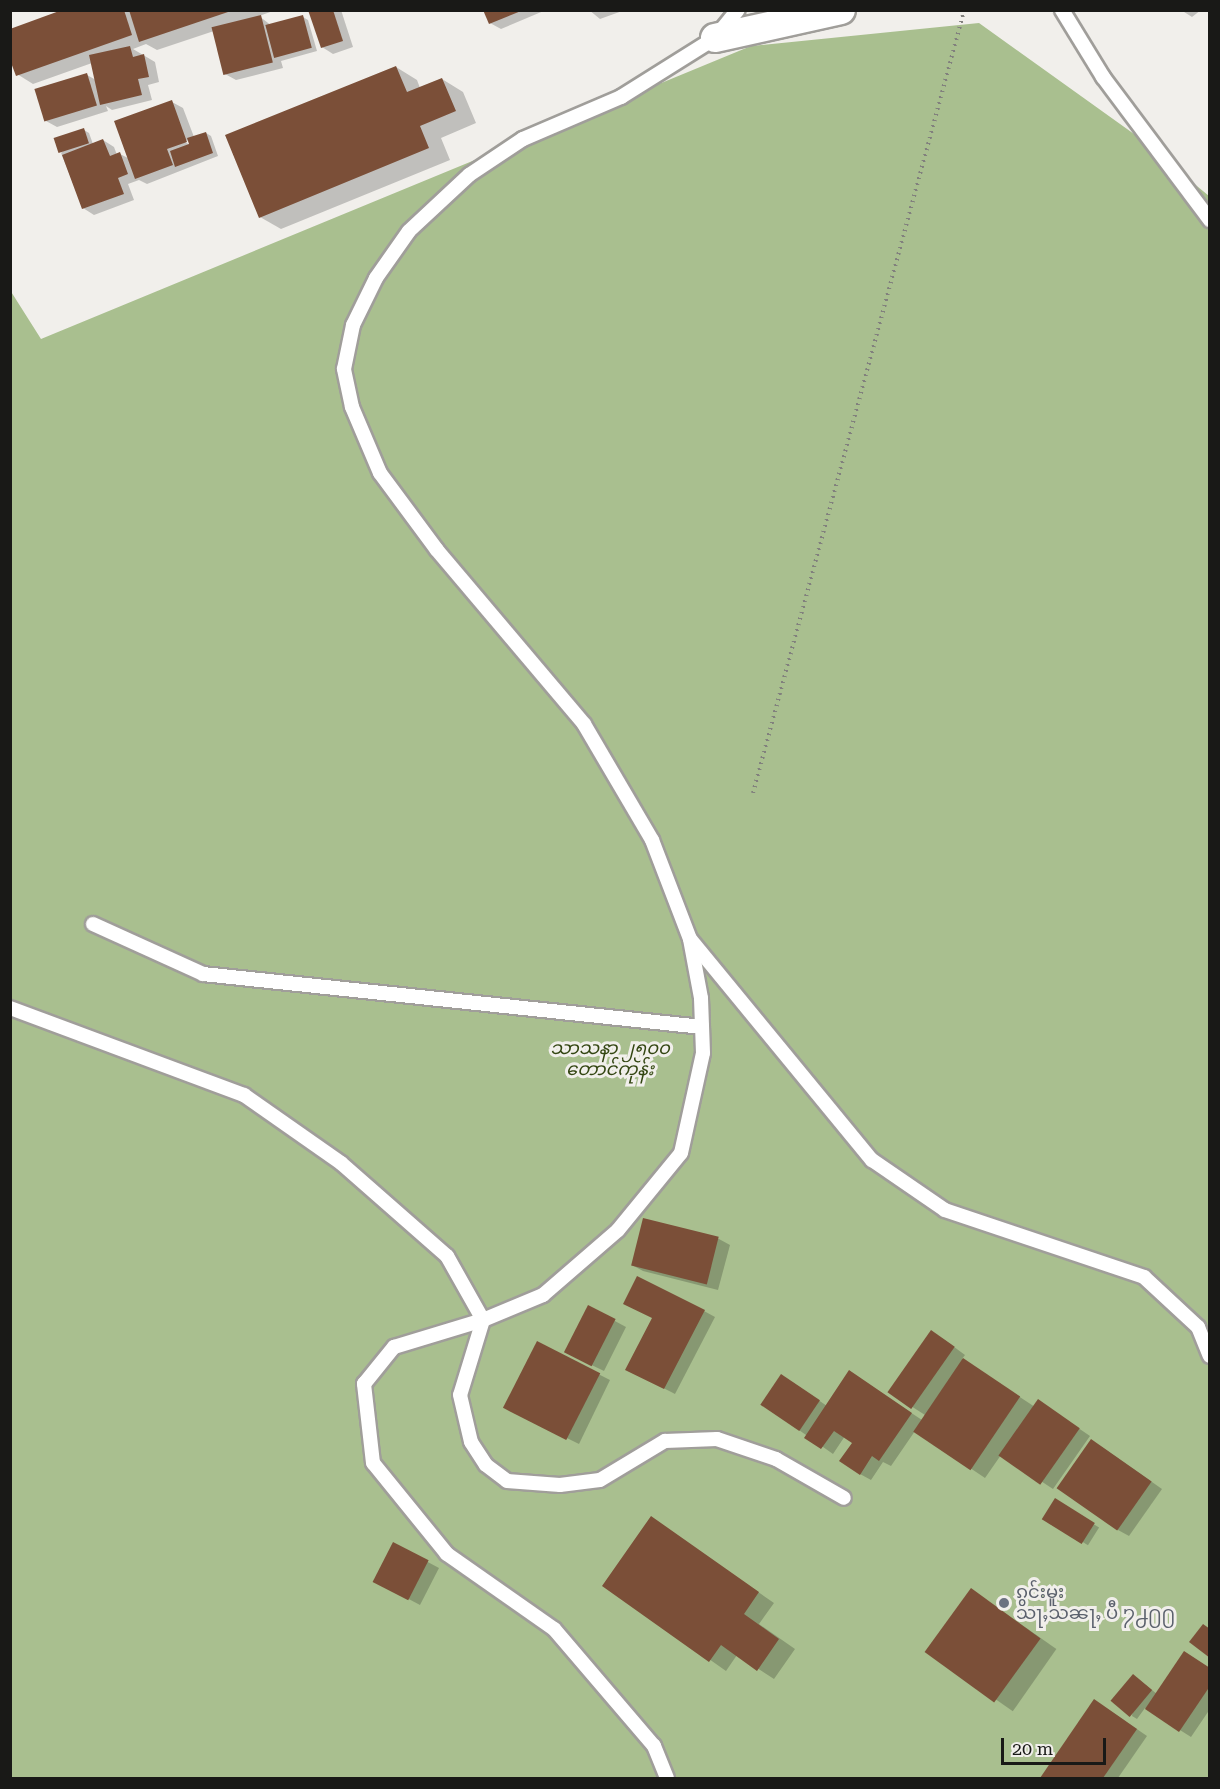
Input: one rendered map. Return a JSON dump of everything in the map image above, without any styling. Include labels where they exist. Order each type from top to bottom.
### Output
[{"type":"street","points":[[715,38],[842,10]]},
{"type":"lane","points":[[667,1779],[654,1746],[554,1629],[447,1554],[373,1463],[364,1384],[394,1347],[483,1320],[543,1295],[618,1230],[681,1153],[703,1053],[701,998],[690,939],[652,840],[584,724],[437,550],[380,472],[352,407],[344,369],[352,325],[376,278],[409,231],[470,175],[523,139],[621,97],[715,38],[738,10]]},
{"type":"lane","points":[[1062,10],[1102,77],[1209,220]]},
{"type":"lane","points":[[93,924],[203,975],[702,1027]]},
{"type":"lane","points":[[690,939],[872,1160],[945,1210],[1144,1277],[1198,1327],[1209,1356]]},
{"type":"lane","points":[[10,1008],[244,1095],[341,1162],[447,1256],[483,1320],[460,1395],[471,1442],[486,1465],[507,1481],[560,1485],[600,1480],[665,1441],[717,1439],[776,1460],[844,1498]]},
{"type":"path","points":[[753,793],[964,11]]},
{"type":"green space","name":"သာသနာ ၂၅၀၀ တောင်ကုန်း","points":[[979,23],[1134,134],[1209,196],[1209,1778],[11,1778],[10,290],[41,339],[751,46]]},
{"type":"building","points":[[62,10],[124,10],[132,35],[16,76],[10,60],[10,29]]},
{"type":"building","points":[[129,10],[231,10],[231,11],[139,42]]},
{"type":"building","points":[[308,10],[333,10],[343,41],[321,48]]},
{"type":"building","points":[[483,10],[521,10],[521,11],[489,24]]},
{"type":"building","points":[[261,15],[273,63],[223,75],[212,27]]},
{"type":"building","points":[[303,15],[312,48],[274,58],[265,25]]},
{"type":"building","points":[[130,46],[133,57],[144,54],[149,77],[138,79],[142,95],[100,105],[89,55]]},
{"type":"building","points":[[396,66],[407,92],[442,78],[456,111],[420,126],[429,148],[259,218],[225,135]]},
{"type":"building","points":[[87,73],[97,106],[44,122],[34,89]]},
{"type":"building","points":[[172,100],[187,142],[167,149],[173,165],[135,179],[114,121]]},
{"type":"building","points":[[84,128],[89,143],[59,153],[54,138]]},
{"type":"building","points":[[206,132],[213,153],[175,167],[170,151],[189,144],[187,138]]},
{"type":"building","points":[[103,139],[110,156],[120,152],[128,174],[118,178],[124,194],[82,209],[62,155]]},
{"type":"building","points":[[643,1218],[719,1237],[707,1284],[631,1266]]},
{"type":"building","points":[[637,1276],[705,1310],[664,1389],[625,1370],[652,1318],[623,1304]]},
{"type":"building","points":[[588,1305],[616,1319],[592,1366],[564,1352]]},
{"type":"building","points":[[931,1330],[955,1347],[911,1409],[887,1392]]},
{"type":"building","points":[[537,1341],[600,1373],[566,1440],[503,1408]]},
{"type":"building","points":[[963,1358],[1020,1397],[970,1470],[913,1432]]},
{"type":"building","points":[[849,1370],[912,1413],[879,1461],[872,1456],[860,1475],[839,1461],[852,1443],[834,1431],[821,1449],[804,1438]]},
{"type":"building","points":[[781,1374],[820,1400],[799,1431],[760,1405]]},
{"type":"building","points":[[1038,1399],[1080,1428],[1040,1485],[998,1456]]},
{"type":"building","points":[[1091,1439],[1152,1481],[1117,1531],[1057,1488]]},
{"type":"building","points":[[1055,1498],[1095,1523],[1082,1544],[1042,1519]]},
{"type":"building","points":[[651,1516],[759,1592],[744,1614],[779,1639],[757,1671],[721,1645],[709,1662],[602,1586]]},
{"type":"building","points":[[393,1542],[429,1560],[408,1600],[373,1582]]},
{"type":"building","points":[[971,1588],[1041,1639],[994,1702],[925,1652]]},
{"type":"building","points":[[1203,1624],[1210,1629],[1210,1658],[1189,1642]]},
{"type":"building","points":[[1184,1651],[1210,1668],[1210,1686],[1179,1732],[1145,1709]]},
{"type":"building","points":[[1133,1674],[1152,1690],[1130,1717],[1111,1701]]},
{"type":"building","points":[[1094,1699],[1137,1729],[1103,1778],[1040,1778]]},
{"type":"place","name":"ၵွင်းမူး သႃႇသၼႃႇ ပီ ႒႕႐႐","points":[[1004,1603]]}]
